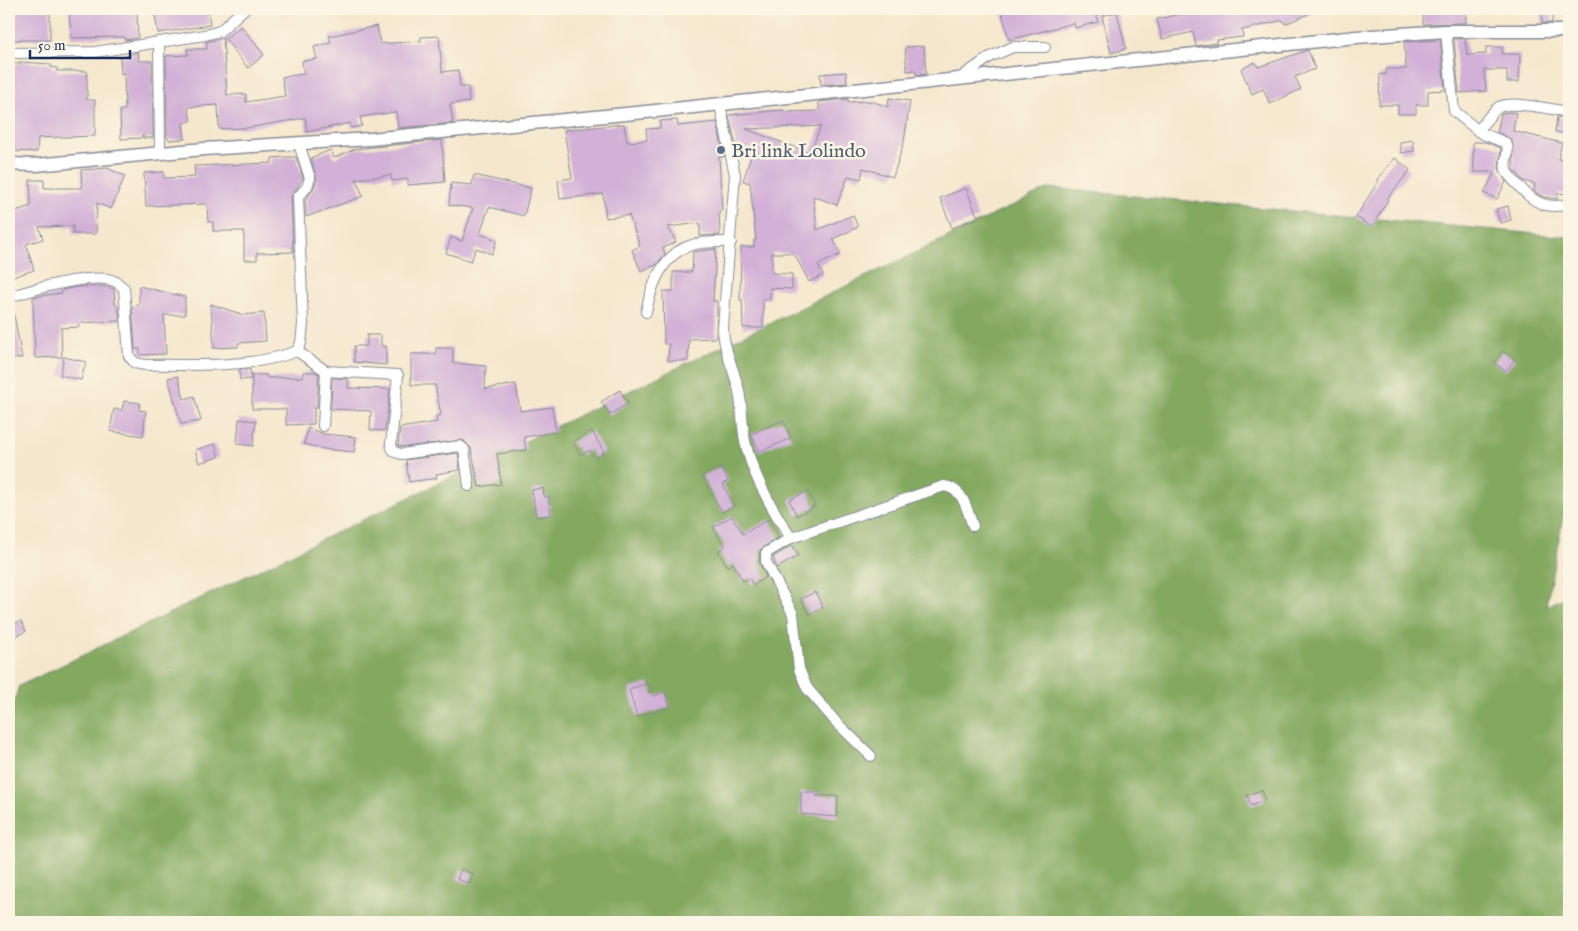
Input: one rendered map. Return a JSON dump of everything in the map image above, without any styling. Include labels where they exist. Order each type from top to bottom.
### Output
[{"type":"street","points":[[9,54],[95,52],[159,42],[220,30],[244,9]]},
{"type":"street","points":[[9,164],[36,165],[299,144],[720,105],[1252,46],[1446,31],[1569,31]]},
{"type":"street","points":[[1446,31],[1452,106],[1459,116],[1478,131],[1506,143],[1508,150],[1505,164],[1506,171],[1527,196],[1544,205],[1569,204]]},
{"type":"street","points":[[159,42],[160,154]]},
{"type":"street","points":[[957,80],[990,58],[1013,47],[1045,47]]},
{"type":"street","points":[[720,105],[735,174],[723,327],[724,344],[739,390],[745,443],[751,462],[760,484],[791,538]]},
{"type":"street","points":[[1478,131],[1498,108],[1504,106],[1533,107],[1569,112]]},
{"type":"street","points":[[9,297],[72,282],[99,279],[114,281],[124,288],[129,356],[135,363],[145,365],[212,364],[270,359],[297,350],[301,343],[303,324],[298,196],[307,186],[310,178],[299,144]]},
{"type":"street","points":[[646,312],[650,290],[656,277],[677,253],[693,244],[731,242]]},
{"type":"street","points":[[297,350],[326,371],[398,376],[392,450],[402,454],[460,446],[464,449],[469,486]]},
{"type":"street","points":[[323,426],[326,371]]},
{"type":"street","points":[[871,756],[815,698],[800,674],[793,614],[766,562],[766,553],[771,548],[791,538],[944,486],[954,488],[960,494],[973,526]]},
{"type":"green space","points":[[1049,188],[1569,237],[1569,486],[1546,606],[1569,596],[1569,922],[9,922],[9,717],[19,686]]},
{"type":"building","points":[[9,9],[50,9],[50,40],[9,40]]},
{"type":"building","points":[[69,9],[137,9],[138,38],[125,40],[124,37],[71,38]]},
{"type":"building","points":[[154,9],[208,9],[210,25],[158,33]]},
{"type":"building","points":[[1001,9],[1095,9],[1098,22],[1075,28],[1074,23],[1009,40]]},
{"type":"building","points":[[1193,9],[1320,9],[1285,24],[1283,20],[1242,30],[1243,37],[1217,40],[1217,43],[1196,46],[1193,32],[1162,39],[1157,19],[1194,11]]},
{"type":"building","points":[[1423,9],[1466,9],[1466,23],[1423,24]]},
{"type":"building","points":[[1542,9],[1552,9],[1552,23],[1542,23]]},
{"type":"building","points":[[1117,12],[1126,49],[1111,53],[1102,16]]},
{"type":"building","points":[[241,26],[264,55],[248,68],[225,39]]},
{"type":"building","points":[[377,26],[380,44],[421,41],[421,37],[439,36],[442,72],[458,70],[460,87],[468,87],[469,102],[450,104],[453,123],[398,128],[396,112],[360,117],[362,126],[351,128],[350,123],[307,132],[305,118],[247,128],[219,129],[218,105],[188,107],[191,121],[183,123],[185,139],[169,140],[167,137],[166,56],[188,55],[187,49],[207,49],[206,42],[223,38],[227,95],[246,94],[246,102],[285,96],[282,77],[304,74],[302,61],[317,59],[314,47],[331,43],[329,36]]},
{"type":"building","points":[[1454,39],[1465,39],[1467,55],[1486,54],[1486,47],[1502,47],[1502,54],[1520,54],[1519,82],[1507,82],[1507,70],[1484,70],[1486,91],[1459,93]]},
{"type":"building","points":[[1440,40],[1445,90],[1428,91],[1428,105],[1416,105],[1416,114],[1398,114],[1398,105],[1379,105],[1380,74],[1386,75],[1386,69],[1406,69],[1404,42]]},
{"type":"building","points":[[924,46],[926,74],[916,75],[915,70],[907,71],[905,47]]},
{"type":"building","points":[[1308,50],[1315,69],[1295,77],[1301,89],[1270,104],[1263,89],[1252,94],[1241,69],[1255,62],[1258,67]]},
{"type":"building","points":[[138,52],[139,61],[152,61],[153,138],[143,138],[143,135],[141,138],[121,139],[120,110],[125,110],[124,73],[121,74],[120,58]]},
{"type":"building","points":[[19,62],[51,64],[51,67],[57,68],[57,71],[87,71],[87,100],[95,100],[95,136],[38,138],[37,152],[9,151],[9,63],[19,64]]},
{"type":"building","points":[[846,72],[847,83],[821,85],[820,74]]},
{"type":"building","points":[[889,98],[910,101],[904,142],[893,177],[863,168],[861,179],[848,176],[837,205],[813,196],[817,230],[853,215],[858,227],[833,239],[841,254],[818,265],[823,275],[809,282],[794,253],[772,253],[772,273],[792,274],[792,289],[770,288],[770,299],[763,299],[763,328],[743,328],[742,300],[740,300],[741,247],[754,247],[754,240],[756,240],[750,183],[743,181],[751,156],[740,157],[738,155],[729,115],[783,110],[783,112],[819,111],[819,102],[848,99],[848,102],[872,101],[888,107]],"holes":[[[821,126],[810,153],[746,129]]]},
{"type":"building","points":[[1516,113],[1513,131],[1562,143],[1558,159],[1569,161],[1569,194],[1558,193],[1557,199],[1543,197],[1534,191],[1535,184],[1524,181],[1514,170],[1512,140],[1497,132],[1501,114]]},
{"type":"building","points":[[1557,117],[1569,119],[1569,134],[1555,132]]},
{"type":"building","points":[[677,120],[678,126],[717,122],[724,157],[719,157],[722,211],[719,211],[720,235],[700,236],[700,223],[668,227],[676,242],[663,248],[665,254],[656,265],[641,271],[632,250],[640,246],[629,215],[606,218],[603,194],[560,199],[558,180],[572,178],[564,130],[624,124],[627,142],[647,140],[646,129],[660,128],[660,121]]},
{"type":"building","points":[[442,140],[445,182],[408,185],[408,179],[392,181],[391,175],[356,179],[363,196],[306,217],[305,200],[317,180],[311,158],[331,150],[334,158],[355,149]]},
{"type":"building","points":[[1413,140],[1414,151],[1401,153],[1400,142]]},
{"type":"building","points":[[1473,142],[1485,142],[1501,148],[1499,168],[1506,182],[1497,199],[1484,193],[1495,172],[1474,172]]},
{"type":"building","points":[[296,157],[303,178],[291,197],[293,252],[257,253],[257,260],[244,260],[244,231],[213,231],[213,222],[208,222],[207,204],[146,206],[144,173],[164,172],[164,178],[195,177],[194,166],[272,163],[272,158]]},
{"type":"building","points":[[1395,158],[1410,170],[1387,199],[1372,227],[1356,217],[1378,179]]},
{"type":"building","points":[[107,168],[125,176],[111,209],[97,203],[96,234],[73,234],[73,226],[39,227],[43,239],[26,244],[34,270],[9,278],[9,213],[31,206],[30,180],[44,180],[44,188],[82,188],[81,170]]},
{"type":"building","points":[[474,175],[531,188],[524,216],[489,207],[480,234],[497,240],[492,254],[476,248],[471,261],[446,253],[451,237],[462,241],[473,208],[449,205],[451,183],[472,185]]},
{"type":"building","points":[[966,188],[978,218],[952,228],[940,198]]},
{"type":"building","points":[[1508,206],[1511,220],[1500,223],[1496,209]]},
{"type":"building","points":[[716,249],[713,301],[717,301],[716,338],[689,339],[688,361],[668,361],[669,344],[664,344],[663,291],[673,291],[673,272],[692,272],[693,252]]},
{"type":"building","points":[[104,286],[114,289],[115,304],[118,307],[120,321],[79,323],[79,327],[61,328],[62,357],[35,358],[33,297],[62,293],[62,290],[78,287]]},
{"type":"building","points":[[139,286],[185,297],[185,315],[164,315],[166,354],[140,355],[140,349],[135,349],[132,306],[139,305]]},
{"type":"building","points":[[211,304],[243,315],[264,313],[266,341],[238,343],[238,347],[214,348]]},
{"type":"building","points":[[9,315],[14,315],[22,358],[9,359]]},
{"type":"building","points":[[367,335],[381,335],[381,346],[386,346],[386,365],[354,362],[354,346],[367,346]]},
{"type":"building","points":[[436,348],[453,348],[453,363],[486,366],[485,389],[516,384],[520,411],[552,407],[556,432],[524,437],[526,450],[497,454],[501,484],[479,487],[471,448],[463,440],[404,447],[398,446],[400,428],[437,422],[436,416],[441,415],[435,385],[411,385],[411,354],[436,354]]},
{"type":"building","points":[[1502,351],[1515,359],[1506,371],[1494,363]]},
{"type":"building","points":[[64,357],[86,362],[81,380],[60,375]]},
{"type":"building","points":[[250,369],[251,379],[240,380],[239,370]]},
{"type":"building","points":[[303,372],[319,374],[317,408],[314,408],[314,424],[286,425],[286,409],[252,409],[252,375],[267,375],[267,378],[303,377]]},
{"type":"building","points":[[178,376],[184,399],[194,396],[201,421],[181,424],[168,378]]},
{"type":"building","points":[[332,378],[348,379],[348,388],[390,389],[385,431],[370,430],[371,411],[331,409]]},
{"type":"building","points":[[620,390],[628,403],[610,415],[601,402]]},
{"type":"building","points":[[124,401],[140,403],[139,410],[146,411],[143,436],[110,431],[114,409],[122,410]]},
{"type":"building","points":[[239,419],[256,421],[253,446],[237,444]]},
{"type":"building","points":[[783,420],[791,438],[759,452],[751,434]]},
{"type":"building","points":[[308,428],[324,434],[356,437],[354,452],[324,449],[304,444]]},
{"type":"building","points":[[592,431],[604,452],[595,458],[590,450],[581,455],[572,442]]},
{"type":"building","points":[[215,444],[219,457],[199,463],[195,450]]},
{"type":"building","points":[[458,453],[460,470],[436,474],[437,478],[409,482],[406,460]]},
{"type":"building","points":[[721,467],[728,481],[723,484],[734,506],[722,512],[702,476]]},
{"type":"building","points":[[543,488],[544,497],[548,496],[551,515],[536,517],[532,490]]},
{"type":"building","points":[[808,491],[815,506],[797,516],[789,500]]},
{"type":"building","points":[[732,516],[743,534],[769,519],[779,537],[760,550],[759,562],[766,577],[753,585],[749,578],[743,581],[733,563],[728,567],[718,551],[725,546],[713,527]]},
{"type":"building","points":[[792,545],[798,556],[777,568],[773,557]]},
{"type":"building","points":[[815,592],[823,607],[809,614],[801,599]]},
{"type":"building","points":[[21,621],[26,631],[9,640],[9,627]]},
{"type":"building","points":[[649,683],[653,696],[665,692],[670,707],[637,717],[629,689]]},
{"type":"building","points":[[1262,790],[1265,800],[1251,806],[1247,795]]},
{"type":"building","points":[[801,792],[821,792],[816,796],[838,796],[837,817],[801,814]]},
{"type":"building","points":[[461,869],[473,874],[469,884],[457,879]]},
{"type":"place","name":"Bri link Lolindo","points":[[721,150]]}]
